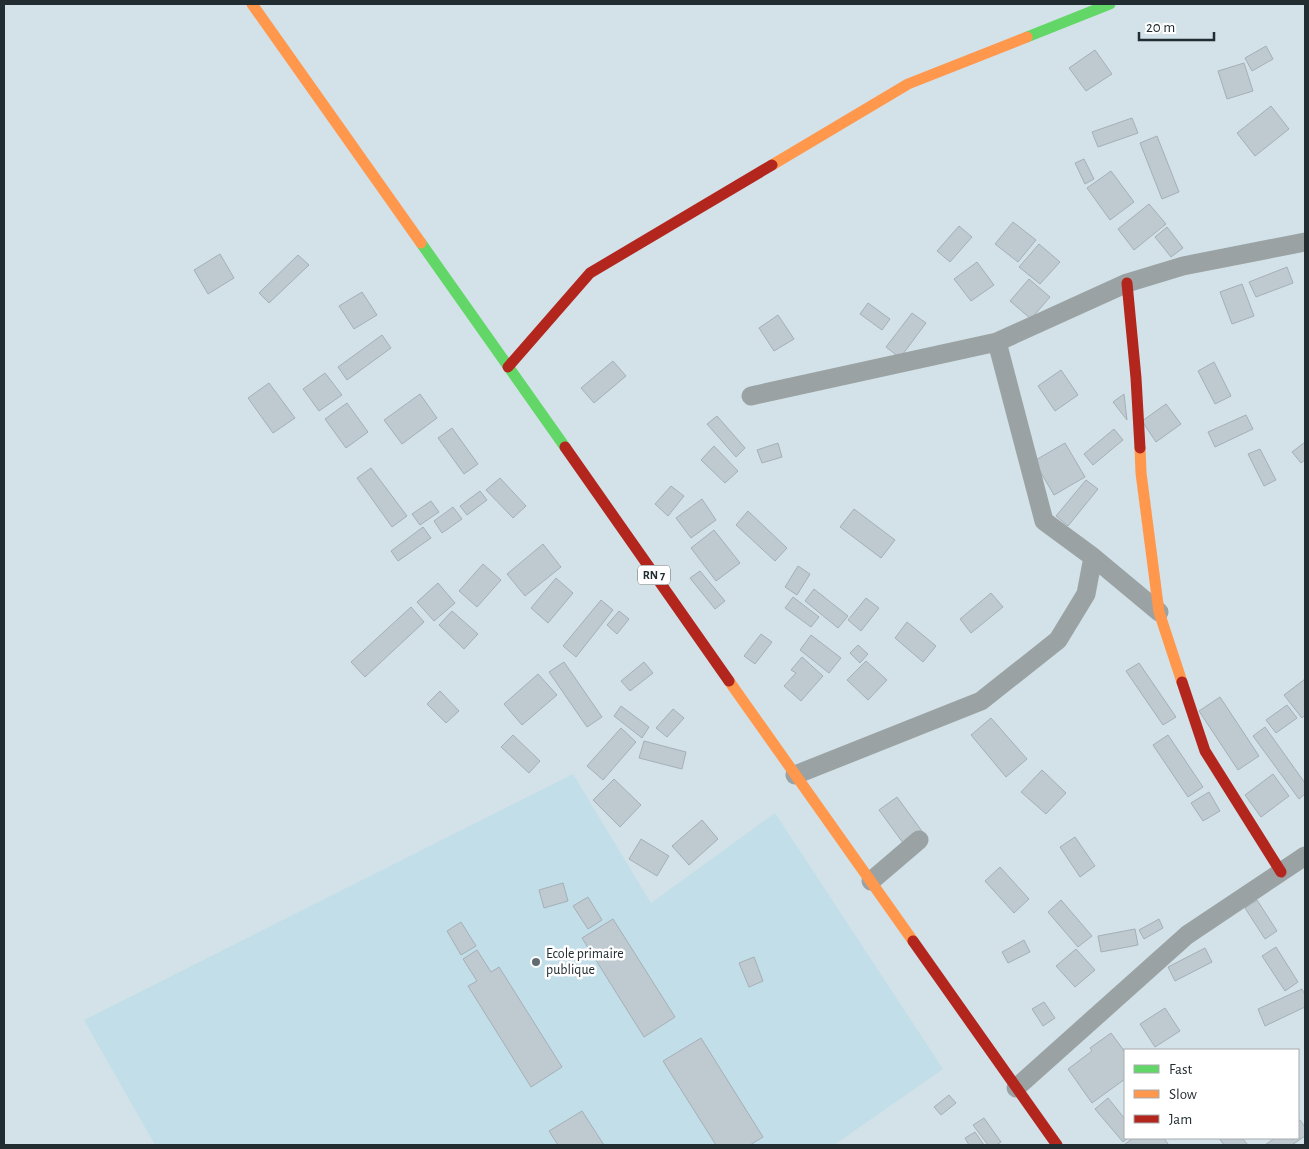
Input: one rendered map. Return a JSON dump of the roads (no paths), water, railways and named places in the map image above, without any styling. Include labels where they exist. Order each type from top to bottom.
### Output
[{"type":"main road","name":"RN 7","points":[[252,4],[1057,1145]]},
{"type":"main road","points":[[508,367],[590,273],[908,84],[1110,4]]},
{"type":"main road","points":[[1127,283],[1136,378],[1141,473],[1159,612],[1205,751],[1282,872]]},
{"type":"street","points":[[751,396],[997,342],[1127,283],[1183,266],[1305,242]]},
{"type":"street","points":[[997,342],[1044,521],[1093,557],[1159,612]]},
{"type":"street","points":[[795,775],[981,701],[1058,640],[1086,594],[1093,557]]},
{"type":"street","points":[[871,881],[919,840]]},
{"type":"street","points":[[1016,1088],[1187,936],[1305,856]]},
{"type":"place","name":"Ecole primaire publique","points":[[536,962]]}]
